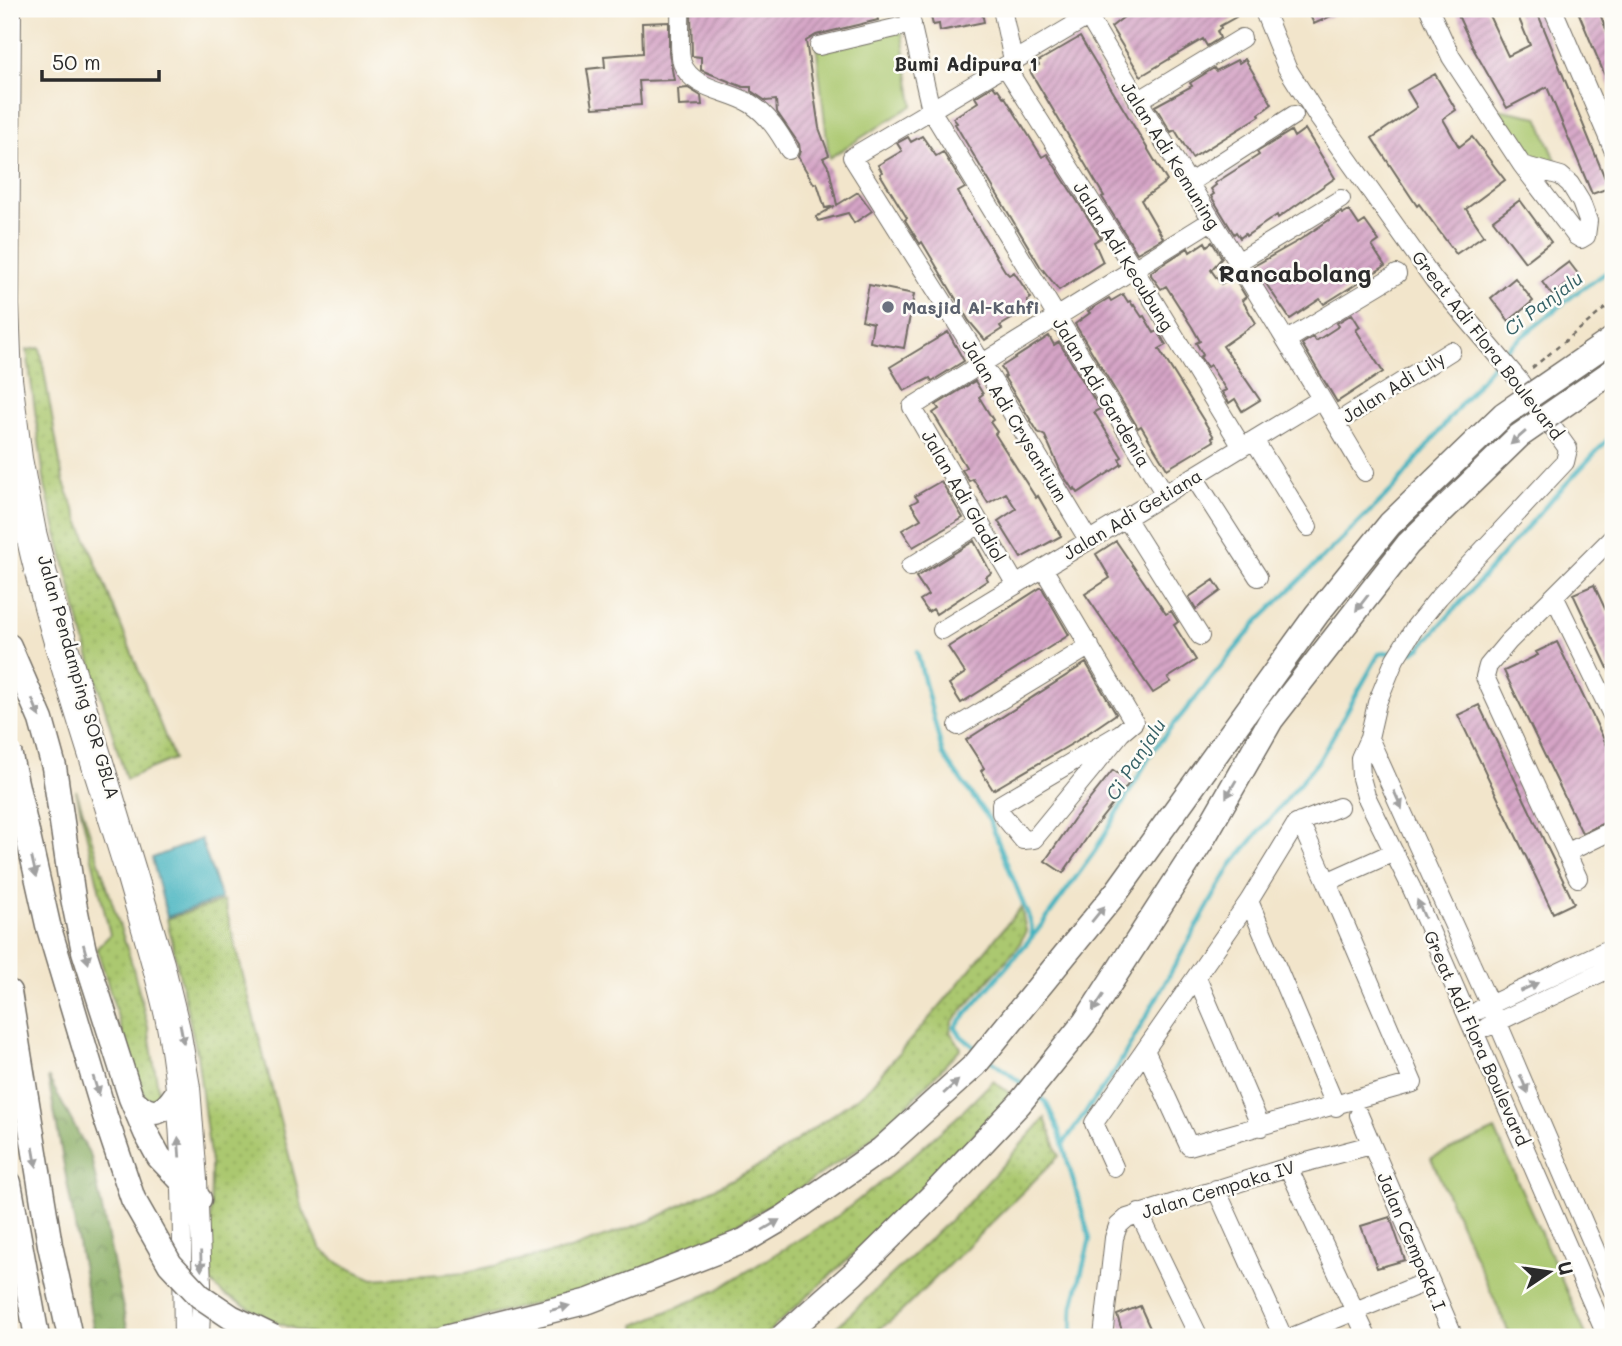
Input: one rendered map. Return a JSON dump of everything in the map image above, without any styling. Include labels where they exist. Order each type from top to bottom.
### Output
[{"type":"highway","points":[[446,1337],[589,1301],[704,1259],[744,1241],[783,1218],[882,1149],[975,1065],[1068,952],[1118,890],[1317,614],[1390,524],[1504,414],[1613,339]]},
{"type":"highway","points":[[782,1337],[853,1274],[933,1195],[1018,1104],[1085,1022],[1201,842],[1271,720],[1408,544],[1519,436],[1613,371]]},
{"type":"highway","points":[[9,646],[41,720],[54,767],[73,898],[85,951],[131,1098],[159,1157],[199,1199]]},
{"type":"highway","points":[[9,752],[48,925],[105,1116],[133,1199],[170,1264],[200,1296],[230,1317],[272,1337]]},
{"type":"highway","points":[[9,992],[50,1245],[69,1337]]},
{"type":"highway","points":[[131,1098],[149,1112],[157,1112],[166,1108],[175,1096]]},
{"type":"highway","points":[[9,1183],[37,1337]]},
{"type":"street","name":"Jalan Pendamping SOR GBLA","points":[[12,9],[10,305],[13,379],[46,595],[151,965],[166,1028],[175,1096],[181,1182],[183,1337]]},
{"type":"street","points":[[680,9],[681,60],[693,79],[738,96],[754,106],[780,132],[789,150]]},
{"type":"street","points":[[1002,9],[1009,63]]},
{"type":"street","name":"Great Adi Flora Boulevard","points":[[1263,9],[1287,68],[1318,117],[1434,280],[1507,367],[1567,445],[1567,459],[1439,597],[1399,652],[1377,703],[1360,758],[1361,778],[1366,796],[1471,1024],[1607,1337]]},
{"type":"street","points":[[1429,9],[1451,57],[1522,165]]},
{"type":"street","points":[[1553,9],[1613,149]]},
{"type":"street","points":[[931,110],[1094,13]]},
{"type":"street","name":"Jalan Adi Kemuning","points":[[1094,13],[1138,101],[1287,340],[1365,472]]},
{"type":"street","points":[[819,46],[910,16]]},
{"type":"street","name":"Jalan Adi Gardenia","points":[[910,16],[931,110],[1164,494]]},
{"type":"street","points":[[1138,101],[1242,38]]},
{"type":"street","name":"Jalan Adi Kecubung","points":[[1009,63],[1134,269],[1248,443],[1308,527]]},
{"type":"street","name":"Jalan Adi Crysantium","points":[[931,110],[852,157],[982,363],[1088,541]]},
{"type":"street","points":[[1189,183],[1294,115]]},
{"type":"street","points":[[1238,262],[1341,200]]},
{"type":"street","points":[[982,363],[1211,220]]},
{"type":"street","points":[[1287,340],[1397,274]]},
{"type":"street","name":"Jalan Adi Lily","points":[[1336,423],[1451,351]]},
{"type":"street","name":"Jalan Adi Gladiol","points":[[982,363],[912,407],[1016,585]]},
{"type":"street","name":"Jalan Adi Getiana","points":[[942,629],[1321,399]]},
{"type":"street","name":"Jalan Pendamping SOR GBLA","points":[[9,456],[23,531],[165,963],[175,1003],[191,1087],[199,1199],[202,1284],[200,1337]]},
{"type":"street","points":[[1194,477],[1258,577]]},
{"type":"street","points":[[1126,518],[1200,636]]},
{"type":"street","points":[[910,567],[981,524]]},
{"type":"street","points":[[1578,878],[1485,677],[1488,666],[1508,642],[1613,537]]},
{"type":"street","points":[[1043,568],[1134,722],[1121,733],[1001,804],[1001,813],[1023,840],[1034,839],[1121,733]]},
{"type":"street","points":[[1554,596],[1613,717]]},
{"type":"street","points":[[958,726],[1090,646]]},
{"type":"street","name":"Great Adi Flora Boulevard","points":[[1368,738],[1493,1014],[1613,1291]]},
{"type":"street","points":[[1114,1167],[1094,1123],[1197,978],[1249,901],[1296,824],[1339,807]]},
{"type":"street","points":[[1145,1050],[1189,1146],[1336,1107],[1413,1083],[1300,822]]},
{"type":"street","points":[[1566,853],[1613,830]]},
{"type":"street","points":[[1327,882],[1394,852]]},
{"type":"street","points":[[1249,901],[1336,1107]]},
{"type":"street","points":[[1493,1014],[1613,947]]},
{"type":"street","points":[[1471,1024],[1613,967]]},
{"type":"street","points":[[1197,978],[1261,1128]]},
{"type":"street","name":"Jalan Cempaka I","points":[[1359,1115],[1454,1337]]},
{"type":"street","name":"Jalan Cempaka IV","points":[[1103,1337],[1114,1238],[1118,1226],[1126,1218],[1289,1167],[1371,1145]]},
{"type":"street","points":[[1289,1167],[1367,1337]]},
{"type":"street","points":[[1216,1189],[1283,1337]]},
{"type":"street","points":[[1139,1213],[1199,1337]]},
{"type":"street","points":[[1292,1337],[1429,1280]]},
{"type":"street","points":[[1105,1318],[1114,1337]]},
{"type":"path","points":[[1507,367],[1613,302]]},
{"type":"green space","points":[[901,27],[913,105],[829,158],[816,43]]},
{"type":"green space","points":[[1492,108],[1538,117],[1557,163],[1525,155]]},
{"type":"green space","points":[[40,348],[63,480],[174,759],[126,779],[81,628],[45,486],[27,350]]},
{"type":"green space","points":[[76,790],[132,964],[148,1027],[159,1095],[154,1100],[146,1098],[137,1081],[97,948],[110,935]]},
{"type":"green space","points":[[224,901],[303,1210],[321,1249],[340,1264],[373,1279],[467,1272],[570,1249],[652,1220],[765,1163],[866,1091],[1021,907],[1026,931],[1018,947],[952,1022],[950,1032],[961,1048],[906,1107],[862,1146],[800,1188],[720,1234],[656,1265],[606,1285],[430,1331],[387,1337],[318,1337],[275,1322],[223,1294],[210,1281],[211,1164],[197,1054],[167,919]]},
{"type":"green space","points":[[48,1077],[91,1157],[129,1337],[95,1337]]},
{"type":"green space","points":[[993,1081],[1012,1095],[909,1203],[763,1337],[637,1337],[635,1325],[715,1291],[839,1215],[894,1172],[957,1117]]},
{"type":"green space","points":[[1045,1118],[1059,1156],[899,1314],[870,1337],[826,1337],[972,1199]]},
{"type":"green space","points":[[1495,1130],[1587,1337],[1511,1337],[1431,1158]]},
{"type":"water","points":[[201,839],[221,899],[167,917],[152,858]]},
{"type":"building","points":[[691,9],[876,9],[878,20],[816,35],[806,41],[819,128],[829,155],[823,158],[829,168],[837,205],[858,192],[872,211],[854,223],[848,213],[818,221],[816,217],[835,206],[825,208],[817,183],[814,184],[798,157],[799,144],[777,112],[776,100],[766,101],[751,91],[751,87],[743,87],[701,70],[701,57],[692,56]]},
{"type":"building","points":[[929,9],[981,9],[984,22],[940,31],[939,24],[933,25]]},
{"type":"building","points":[[1126,9],[1231,9],[1236,17],[1220,26],[1217,31],[1220,38],[1207,46],[1203,39],[1141,76],[1111,27],[1129,13]]},
{"type":"building","points":[[1307,9],[1346,9],[1314,24]]},
{"type":"building","points":[[1455,9],[1486,9],[1508,56],[1530,45],[1515,9],[1536,9],[1609,188],[1592,194],[1547,87],[1507,108],[1474,50]]},
{"type":"building","points":[[1577,9],[1598,9],[1613,47],[1613,95]]},
{"type":"building","points":[[669,22],[669,53],[674,80],[639,81],[641,105],[593,108],[587,69],[605,67],[604,56],[643,53],[642,23]]},
{"type":"building","points":[[1080,37],[1167,181],[1141,200],[1163,238],[1137,253],[1030,71],[1039,65],[1037,62]]},
{"type":"building","points":[[1245,59],[1272,104],[1259,114],[1260,116],[1192,158],[1175,130],[1171,132],[1155,106],[1192,86],[1190,83],[1214,68],[1216,71],[1237,60],[1239,63]]},
{"type":"building","points":[[1435,74],[1456,110],[1443,119],[1459,147],[1472,137],[1505,180],[1466,209],[1484,235],[1456,254],[1419,204],[1417,206],[1372,138],[1417,107],[1407,90]]},
{"type":"building","points":[[993,86],[1005,97],[1042,157],[1047,154],[1101,238],[1094,242],[1103,262],[1059,290],[1040,266],[953,118],[978,102],[975,97]]},
{"type":"building","points":[[688,88],[701,96],[702,105],[679,106],[678,89]]},
{"type":"building","points":[[1305,129],[1335,178],[1278,218],[1277,215],[1240,238],[1236,232],[1234,234],[1211,196],[1214,194],[1211,189],[1215,183],[1259,155],[1257,152],[1291,131],[1294,137]]},
{"type":"building","points":[[922,136],[936,156],[943,152],[965,188],[958,192],[965,206],[1005,271],[1009,275],[1014,272],[1031,298],[1027,301],[1031,307],[1000,326],[1002,329],[985,340],[969,321],[922,242],[920,244],[880,174],[882,172],[878,165],[902,151],[897,143],[908,137],[911,142]]},
{"type":"building","points":[[1520,200],[1551,242],[1525,262],[1493,220]]},
{"type":"building","points":[[1349,210],[1359,225],[1365,221],[1379,241],[1372,246],[1385,266],[1324,304],[1320,299],[1290,319],[1254,266],[1341,212],[1342,214]]},
{"type":"building","points":[[1205,242],[1207,246],[1212,242],[1222,258],[1211,270],[1221,284],[1235,279],[1246,297],[1242,300],[1256,323],[1223,346],[1260,400],[1242,411],[1235,399],[1229,403],[1222,392],[1226,390],[1210,365],[1207,367],[1200,357],[1203,355],[1196,343],[1200,341],[1192,327],[1166,286],[1161,289],[1151,275],[1151,272],[1188,248],[1190,252]]},
{"type":"building","points":[[1569,262],[1579,275],[1552,295],[1542,282]]},
{"type":"building","points":[[1515,278],[1533,301],[1509,321],[1491,298]]},
{"type":"building","name":"Masjid Al-Kahfi","points":[[869,285],[914,294],[904,348],[870,342],[873,323],[862,320]]},
{"type":"building","points":[[1123,294],[1142,317],[1144,316],[1154,333],[1158,331],[1166,345],[1159,349],[1214,437],[1214,441],[1167,469],[1141,426],[1138,428],[1075,324],[1090,313],[1088,311],[1109,298],[1111,301]]},
{"type":"building","points":[[1352,314],[1360,327],[1356,330],[1383,372],[1337,402],[1302,344],[1313,337],[1316,341]]},
{"type":"building","points":[[948,332],[964,361],[932,381],[930,378],[904,391],[890,367]]},
{"type":"building","points":[[1049,336],[1054,345],[1059,342],[1100,409],[1094,412],[1122,457],[1119,459],[1122,464],[1078,493],[1061,472],[1045,436],[1038,432],[1004,377],[1006,376],[1001,367]]},
{"type":"building","points":[[975,381],[983,394],[979,397],[993,420],[990,422],[997,432],[995,434],[1036,498],[1038,496],[1061,536],[1021,558],[998,521],[1016,509],[1006,493],[988,503],[973,479],[969,481],[962,470],[966,467],[933,413],[939,409],[936,405]]},
{"type":"building","points":[[941,481],[963,518],[913,547],[902,530],[921,519],[911,504],[918,500],[915,496]]},
{"type":"building","points":[[974,541],[991,573],[986,577],[988,580],[936,614],[933,609],[928,612],[920,600],[928,595],[916,577]]},
{"type":"building","points":[[1116,541],[1166,614],[1171,611],[1178,622],[1174,625],[1196,660],[1168,678],[1171,682],[1153,693],[1085,594],[1110,578],[1096,554]]},
{"type":"building","points":[[1214,580],[1221,591],[1196,609],[1189,597]]},
{"type":"building","points":[[1594,585],[1613,626],[1613,679],[1573,594]]},
{"type":"building","points":[[1040,588],[1069,635],[961,703],[949,684],[965,673],[948,647]]},
{"type":"building","points":[[1557,642],[1613,758],[1613,819],[1582,833],[1504,671],[1538,655],[1536,652]]},
{"type":"building","points":[[1086,663],[1116,714],[1075,742],[993,790],[981,771],[984,768],[966,740]]},
{"type":"building","points":[[1479,705],[1574,903],[1553,913],[1458,715]]},
{"type":"building","points":[[1113,770],[1130,782],[1063,873],[1045,861]]},
{"type":"building","points":[[1390,1217],[1405,1260],[1377,1268],[1361,1226]]},
{"type":"building","points":[[1140,1306],[1154,1337],[1124,1337],[1117,1315]]},
{"type":"waterway","name":"Ci Panjalu","points":[[1503,352],[1576,293],[1613,268]]},
{"type":"waterway","name":"Ci Panjalu","points":[[977,1049],[961,1036],[955,1027],[1037,931],[1095,851],[1154,749],[1258,621],[1394,488],[1497,359]]},
{"type":"waterway","points":[[1406,652],[1414,652],[1421,647],[1613,434]]},
{"type":"waterway","points":[[917,652],[943,755],[989,819],[1031,923],[1032,936]]},
{"type":"waterway","points":[[1063,1144],[1117,1068],[1232,864],[1320,759],[1379,654],[1394,652]]},
{"type":"waterway","name":"Ci Panjalu","points":[[989,1059],[1024,1085]]},
{"type":"waterway","name":"Ci Panjalu","points":[[1036,1095],[1046,1102],[1058,1128],[1090,1239],[1073,1306],[1072,1337]]},
{"type":"place","name":"Masjid Al-Kahfi","points":[[888,307]]},
{"type":"district","name":"Bumi Adipura 1","points":[[966,63]]},
{"type":"district","name":"Rancabolang","points":[[1295,272]]}]
